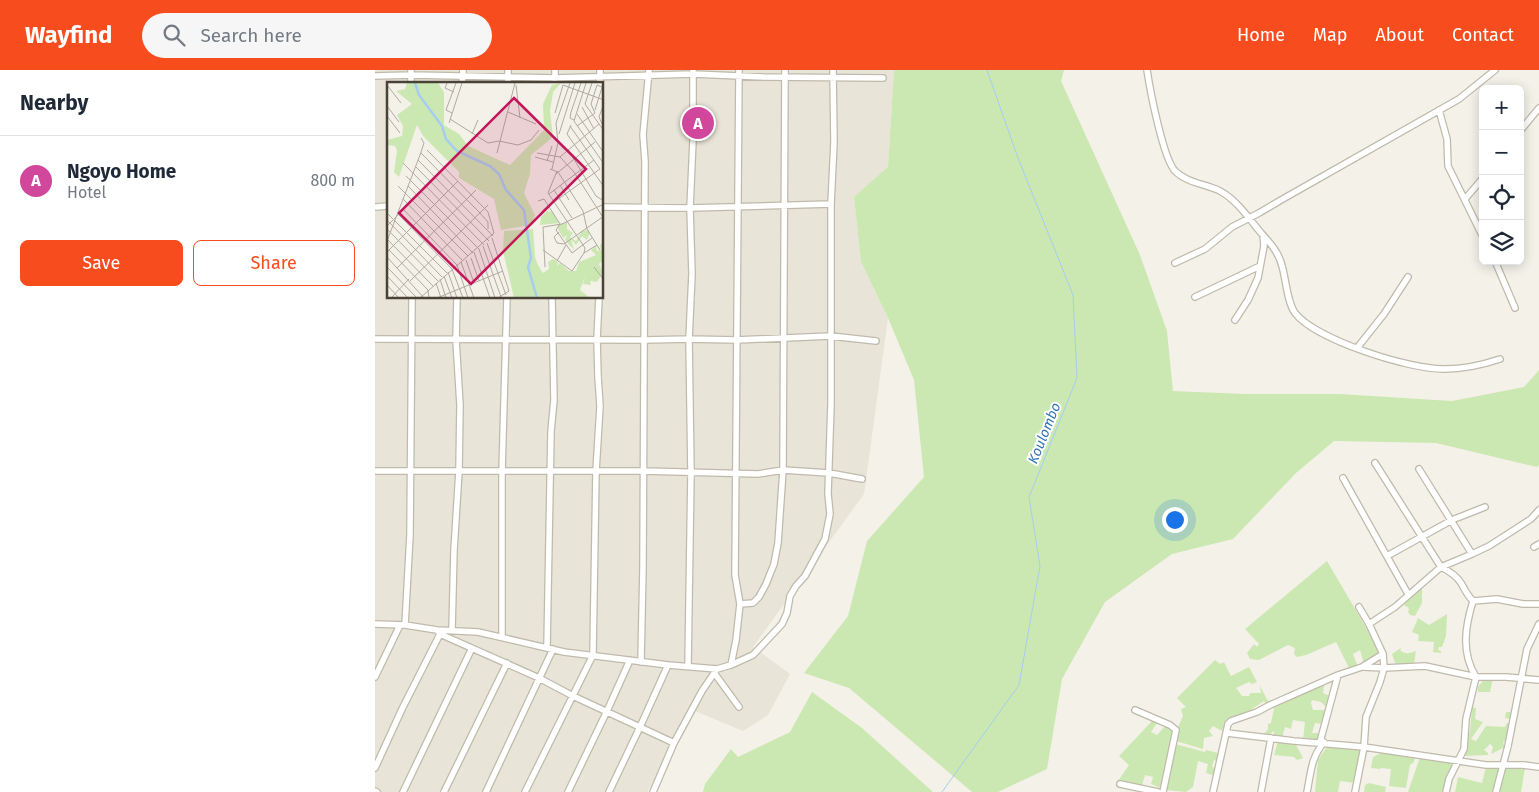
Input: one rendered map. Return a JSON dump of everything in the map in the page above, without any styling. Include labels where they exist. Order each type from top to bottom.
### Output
[{"type":"street","points":[[555,70],[555,81]]},
{"type":"street","points":[[653,792],[674,743],[698,698],[716,672],[753,655],[782,624],[787,613],[790,596],[805,576],[825,539],[830,514],[828,494],[831,404],[833,70]]},
{"type":"street","points":[[1147,70],[1159,125],[1172,167],[1182,176],[1220,191],[1235,203],[1263,235],[1278,254],[1292,308],[1296,314],[1314,328],[1336,340],[1386,359],[1409,365],[1444,369],[1479,366],[1501,359]]},
{"type":"street","points":[[1175,263],[1205,249],[1232,227],[1259,214],[1468,93],[1495,70]]},
{"type":"street","points":[[375,76],[411,73],[463,73],[555,81],[649,73],[693,72],[785,73],[833,77],[883,78]]},
{"type":"street","points":[[688,666],[691,473],[689,339],[692,274],[690,208],[693,72]]},
{"type":"street","points":[[641,662],[645,340],[645,161],[643,135],[649,73]]},
{"type":"street","points":[[731,665],[740,604],[735,575],[739,73]]},
{"type":"street","points":[[740,604],[753,603],[759,597],[774,564],[778,543],[783,470],[782,339],[785,73]]},
{"type":"street","points":[[1521,130],[1539,108]]},
{"type":"street","points":[[1439,110],[1447,139],[1448,166],[1479,229]]},
{"type":"street","points":[[1465,199],[1479,183]]},
{"type":"street","points":[[604,207],[690,208],[831,204]]},
{"type":"street","points":[[1235,320],[1258,278],[1264,246],[1263,235]]},
{"type":"street","points":[[1497,265],[1515,308]]},
{"type":"street","points":[[1195,297],[1260,266]]},
{"type":"street","points":[[1357,348],[1384,314],[1408,277]]},
{"type":"street","points":[[375,678],[402,625],[409,535],[411,471],[412,299]]},
{"type":"street","points":[[453,630],[460,405],[457,299]]},
{"type":"street","points":[[502,638],[502,471],[507,299]]},
{"type":"street","points":[[485,792],[539,678],[550,648],[550,471],[554,400],[552,299]]},
{"type":"street","points":[[525,792],[593,655],[600,406],[597,339],[599,299]]},
{"type":"street","points":[[375,339],[737,340],[831,336],[876,341]]},
{"type":"street","points":[[1375,463],[1441,567],[1451,572],[1458,579],[1473,601],[1497,599],[1523,604],[1539,604]]},
{"type":"street","points":[[1419,469],[1473,554]]},
{"type":"street","points":[[375,471],[643,471],[759,474],[783,470],[829,473],[861,479]]},
{"type":"street","points":[[1343,478],[1408,594]]},
{"type":"street","points":[[1387,556],[1452,520],[1485,507]]},
{"type":"street","points":[[1369,624],[1395,607],[1441,567],[1489,546],[1531,519],[1539,510]]},
{"type":"street","points":[[1446,792],[1449,779],[1464,749],[1466,719],[1476,677],[1466,656],[1468,617],[1473,601]]},
{"type":"street","points":[[1355,792],[1364,746],[1366,717],[1384,668],[1383,654],[1359,607]]},
{"type":"street","points":[[375,624],[402,625],[439,632],[674,743]]},
{"type":"street","points":[[1496,792],[1527,649],[1539,624]]},
{"type":"street","points":[[439,632],[453,630],[478,632],[564,652],[688,666],[716,672],[739,708]]},
{"type":"street","points":[[375,768],[439,632]]},
{"type":"street","points":[[403,792],[472,648]]},
{"type":"street","points":[[1213,792],[1231,721],[1257,712],[1338,675],[1362,667],[1383,654]]},
{"type":"street","points":[[568,792],[630,660]]},
{"type":"street","points":[[444,792],[507,664]]},
{"type":"street","points":[[609,792],[641,727],[668,665]]},
{"type":"street","points":[[1362,667],[1425,666],[1476,677],[1539,680]]},
{"type":"street","points":[[1307,792],[1313,758],[1322,742],[1338,675]]},
{"type":"street","points":[[1135,710],[1170,725],[1175,730],[1163,792]]},
{"type":"street","points":[[1227,734],[1364,746],[1459,762],[1539,767]]},
{"type":"street","points":[[1261,792],[1271,738]]},
{"type":"street","points":[[1120,784],[1158,792]]},
{"type":"shaded area","points":[[375,70],[894,70],[888,168],[854,197],[861,262],[888,318],[864,494],[753,647],[790,674],[768,715],[743,731],[695,711],[647,792],[375,792]]},
{"type":"green space","points":[[894,70],[1064,70],[1061,81],[1140,255],[1167,331],[1173,391],[1245,394],[1340,394],[1452,401],[1524,387],[1539,370],[1539,465],[1537,467],[1436,443],[1334,441],[1296,473],[1233,539],[1172,554],[1105,602],[1062,679],[1047,769],[998,792],[972,792],[849,688],[804,673],[848,616],[867,541],[924,477],[914,380],[888,318],[861,262],[854,197],[888,167]]},
{"type":"green space","points":[[1327,561],[1381,653],[1364,664],[1360,650],[1353,654],[1358,667],[1349,668],[1336,642],[1297,657],[1294,654],[1295,648],[1288,645],[1259,660],[1250,659],[1247,653],[1254,644],[1257,647],[1259,644],[1245,629]]},
{"type":"green space","points":[[1422,588],[1422,603],[1415,616],[1410,615],[1408,607],[1404,604]]},
{"type":"green space","points":[[1447,614],[1446,636],[1442,647],[1439,647],[1438,650],[1441,653],[1433,652],[1434,642],[1418,641],[1419,635],[1412,632],[1418,618],[1429,625]]},
{"type":"green space","points":[[1402,647],[1400,650],[1404,653],[1416,651],[1414,664],[1401,666],[1395,663],[1392,654]]},
{"type":"green space","points":[[1215,660],[1220,664],[1224,662],[1231,676],[1249,667],[1257,682],[1252,684],[1249,682],[1236,688],[1242,696],[1249,696],[1250,693],[1261,693],[1260,686],[1269,703],[1266,704],[1264,701],[1252,709],[1253,712],[1226,722],[1225,729],[1223,728],[1222,731],[1213,726],[1209,731],[1213,736],[1204,738],[1203,749],[1176,741],[1178,727],[1183,716],[1181,709],[1186,707],[1177,698]]},
{"type":"green space","points":[[1485,678],[1493,678],[1490,692],[1478,692],[1478,687]]},
{"type":"green space","points":[[1321,685],[1324,686],[1323,693],[1332,697],[1327,708],[1321,702],[1312,700],[1311,703],[1313,710],[1327,710],[1323,724],[1315,723],[1312,733],[1321,733],[1319,740],[1303,740],[1305,722],[1293,720],[1291,729],[1285,727],[1282,738],[1274,736],[1274,731],[1271,733],[1272,737],[1262,736],[1268,729],[1268,724],[1271,723],[1274,708]]},
{"type":"green space","points":[[812,692],[862,728],[933,792],[703,792],[705,784],[731,749],[738,757],[790,732]]},
{"type":"green space","points":[[1472,707],[1476,708],[1475,719],[1483,722],[1471,739],[1476,741],[1486,726],[1505,727],[1510,719],[1505,718],[1506,712],[1513,712],[1508,744],[1503,742],[1505,747],[1491,754],[1493,747],[1490,744],[1484,750],[1488,755],[1464,756],[1470,731]]},
{"type":"green space","points":[[1154,719],[1165,724],[1163,726],[1157,723],[1151,732],[1157,735],[1166,725],[1174,731],[1163,789],[1151,784],[1153,777],[1145,775],[1142,786],[1137,786],[1136,783],[1131,784],[1129,781],[1127,784],[1118,781],[1129,765],[1119,756]]},
{"type":"green space","points":[[1278,741],[1295,743],[1303,758],[1297,760],[1294,757],[1274,755]]},
{"type":"green space","points":[[1175,744],[1205,752],[1206,750],[1218,753],[1219,761],[1214,760],[1212,767],[1217,768],[1215,776],[1206,773],[1208,764],[1198,761],[1193,787],[1186,792],[1166,790]]},
{"type":"green space","points":[[1328,745],[1361,748],[1355,783],[1340,781],[1338,792],[1315,792],[1318,760]]},
{"type":"green space","points":[[1385,751],[1415,756],[1414,762],[1410,765],[1406,788],[1389,786],[1391,769],[1371,768],[1373,757]]},
{"type":"green space","points":[[1420,757],[1457,762],[1445,792],[1408,792]]},
{"type":"green space","points":[[1486,767],[1501,768],[1494,792],[1455,792],[1458,777],[1482,783]]},
{"type":"green space","points":[[1505,767],[1525,768],[1521,792],[1500,792]]},
{"type":"green space","points":[[1369,783],[1386,787],[1385,792],[1364,792],[1365,785]]},
{"type":"waterway","name":"Koulombo","points":[[942,792],[1019,685],[1040,566],[1029,497],[1077,378],[1073,295],[1018,158],[987,70]]},
{"type":"place","name":"Ngoyo Home","points":[[698,123]]}]
